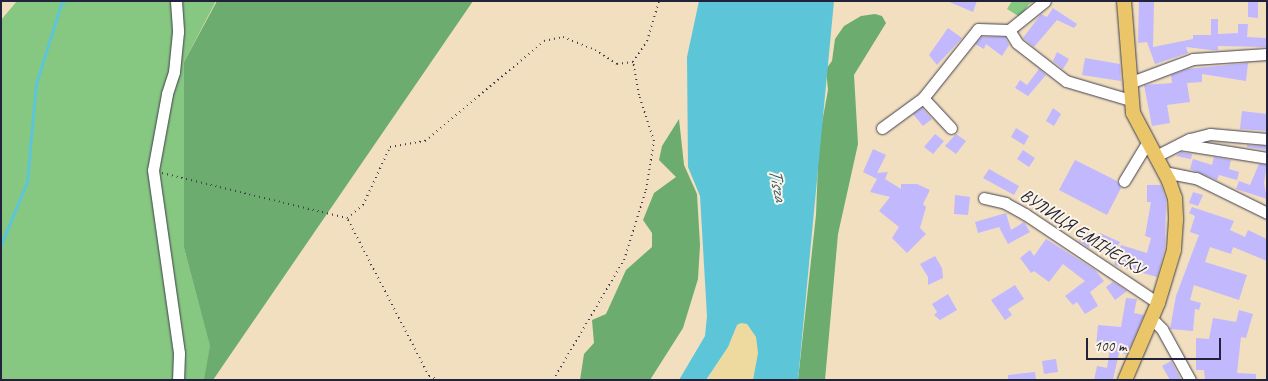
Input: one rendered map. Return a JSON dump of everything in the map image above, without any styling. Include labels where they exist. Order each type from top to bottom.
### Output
[{"type":"main road","points":[[1124,1],[1130,100],[1147,142],[1156,156],[1175,198],[1176,220],[1174,250],[1158,303],[1125,380]]},
{"type":"street","points":[[176,1],[178,32],[174,72],[167,94],[154,170],[179,353],[178,380]]},
{"type":"street","points":[[882,128],[923,98],[978,29],[1009,30],[1044,1]]},
{"type":"street","points":[[1009,30],[1017,43],[1066,81],[1130,100]]},
{"type":"street","points":[[1129,83],[1193,60],[1267,54]]},
{"type":"street","points":[[923,98],[951,128]]},
{"type":"street","points":[[1156,156],[1180,144],[1210,134],[1267,139]]},
{"type":"street","points":[[1124,181],[1147,142]]},
{"type":"street","points":[[1180,144],[1267,158]]},
{"type":"street","points":[[1164,172],[1196,178],[1267,213]]},
{"type":"street","name":"ВУЛИЦЯ ЕМІНЕСКУ","points":[[984,198],[1005,203],[1025,214],[1158,303]]},
{"type":"street","points":[[1152,318],[1162,329],[1190,380]]},
{"type":"path","points":[[553,380],[624,260],[646,190],[654,141],[639,96],[633,62],[647,41],[659,1]]},
{"type":"path","points":[[347,218],[363,205],[390,147],[425,141],[544,41],[563,37],[595,50],[618,64],[633,62]]},
{"type":"path","points":[[154,170],[347,218],[429,376],[439,380]]},
{"type":"green space","points":[[17,1],[216,1],[184,62],[184,248],[217,371],[212,380],[1,380],[1,20]]},
{"type":"green space","points":[[217,1],[473,1],[213,380],[204,380],[210,346],[184,248],[184,62]]},
{"type":"green space","points":[[1012,1],[1036,1],[1029,4],[1020,17],[1007,9]]},
{"type":"green space","points":[[875,14],[882,16],[886,23],[854,75],[858,144],[838,234],[825,380],[798,380],[816,215],[819,139],[828,90],[826,69],[832,61],[835,39],[844,26],[861,16]]},
{"type":"green space","points":[[679,119],[684,165],[697,194],[700,245],[698,279],[683,328],[650,380],[580,380],[584,354],[594,343],[592,320],[606,314],[626,270],[652,247],[652,233],[643,220],[654,193],[676,177],[659,160],[662,146]]},
{"type":"sand","points":[[741,323],[747,324],[756,337],[758,353],[753,380],[707,380],[728,347],[737,325]]},
{"type":"water","name":"Tisza","points":[[699,1],[834,1],[798,380],[753,380],[758,353],[756,337],[747,324],[741,323],[737,325],[728,347],[706,380],[679,380],[705,336],[707,316],[700,196],[688,167],[687,57]]},
{"type":"building","points":[[947,1],[977,1],[973,12]]},
{"type":"building","points":[[1139,1],[1154,1],[1153,47],[1193,39],[1193,35],[1211,35],[1211,19],[1218,19],[1218,34],[1238,33],[1238,24],[1248,24],[1247,37],[1266,38],[1266,47],[1218,46],[1218,50],[1211,50],[1186,47],[1188,53],[1155,64],[1147,42],[1138,43]]},
{"type":"building","points":[[1248,1],[1258,1],[1258,18],[1248,17]]},
{"type":"building","points":[[1053,8],[1077,24],[1074,28],[1057,20],[1034,47],[1023,38],[1041,14],[1047,17]]},
{"type":"building","points":[[948,28],[962,38],[937,65],[929,55]]},
{"type":"building","points":[[982,37],[1005,37],[1009,45],[1002,56],[986,44],[984,49],[975,44]]},
{"type":"building","points":[[1057,52],[1069,59],[1063,69],[1053,61]]},
{"type":"building","points":[[1085,58],[1120,64],[1121,81],[1082,75]]},
{"type":"building","points":[[1248,63],[1246,81],[1202,74],[1202,82],[1187,83],[1190,102],[1167,105],[1170,123],[1152,126],[1144,85],[1172,83],[1171,75],[1188,69]]},
{"type":"building","points":[[1039,69],[1046,75],[1028,96],[1015,88],[1020,80],[1027,85]]},
{"type":"building","points":[[922,108],[932,119],[923,126],[913,114]]},
{"type":"building","points":[[1053,108],[1061,114],[1054,126],[1046,121]]},
{"type":"building","points":[[1242,111],[1267,114],[1267,131],[1240,129]]},
{"type":"building","points":[[1016,128],[1029,136],[1024,145],[1011,137]]},
{"type":"building","points":[[935,134],[944,141],[933,154],[924,147]]},
{"type":"building","points":[[956,134],[966,141],[956,154],[945,146]]},
{"type":"building","points":[[1247,145],[1267,146],[1267,150],[1247,147]]},
{"type":"building","points":[[873,149],[886,155],[877,173],[888,172],[885,179],[901,189],[901,184],[917,184],[930,190],[923,204],[926,207],[920,228],[926,234],[907,253],[892,238],[899,227],[879,211],[890,197],[870,192],[877,179],[863,172]]},
{"type":"building","points":[[1023,150],[1035,158],[1029,167],[1017,159]]},
{"type":"building","points":[[1181,152],[1192,154],[1191,159],[1176,156]]},
{"type":"building","points":[[1214,157],[1231,160],[1229,169],[1239,172],[1237,180],[1219,175],[1217,180],[1190,169],[1193,159],[1212,165]]},
{"type":"building","points":[[1075,160],[1117,181],[1121,188],[1107,215],[1059,190]]},
{"type":"building","points":[[1259,164],[1267,165],[1264,183],[1267,199],[1236,189],[1239,181],[1250,185]]},
{"type":"building","points":[[989,169],[1019,186],[1014,195],[983,178]]},
{"type":"building","points":[[1147,185],[1161,185],[1166,200],[1165,248],[1157,277],[1114,265],[1121,245],[1147,253],[1151,238],[1145,236],[1151,202],[1147,202]]},
{"type":"building","points":[[1193,192],[1203,195],[1198,206],[1189,203]]},
{"type":"building","points":[[955,195],[970,197],[968,215],[954,214]]},
{"type":"building","points":[[1192,207],[1234,221],[1230,230],[1245,237],[1248,230],[1267,239],[1267,261],[1233,247],[1231,254],[1210,247],[1205,262],[1247,275],[1239,300],[1194,285],[1190,300],[1201,303],[1199,310],[1195,309],[1193,331],[1170,329],[1176,296],[1199,235],[1190,232],[1195,216],[1189,213]]},
{"type":"building","points":[[1006,213],[1011,230],[1024,222],[1030,232],[1008,244],[999,227],[978,233],[975,222]]},
{"type":"building","points":[[1084,231],[1095,237],[1089,248],[1079,241]]},
{"type":"building","points":[[1100,233],[1120,242],[1116,250],[1097,241]]},
{"type":"building","points":[[1046,239],[1095,270],[1104,281],[1090,292],[1098,306],[1085,314],[1077,302],[1073,305],[1065,296],[1085,281],[1063,264],[1049,282],[1034,271],[1031,273],[1020,258],[1030,250],[1034,256]]},
{"type":"building","points":[[935,256],[942,268],[943,278],[928,285],[928,277],[920,264]]},
{"type":"building","points":[[1113,282],[1127,291],[1115,300],[1106,287]]},
{"type":"building","points":[[1015,285],[1024,299],[1008,309],[1012,315],[1005,320],[991,300]]},
{"type":"building","points":[[948,294],[957,310],[940,320],[934,315],[937,312],[932,304]]},
{"type":"building","points":[[1126,298],[1137,299],[1134,313],[1144,315],[1127,354],[1119,353],[1113,380],[1094,380],[1097,366],[1107,368],[1110,348],[1096,347],[1098,325],[1121,327]]},
{"type":"building","points":[[1239,310],[1253,314],[1246,338],[1241,337],[1237,373],[1256,374],[1256,380],[1205,380],[1204,370],[1196,370],[1196,338],[1209,339],[1213,318],[1236,322]]},
{"type":"building","points":[[1056,359],[1058,372],[1044,374],[1042,361]]},
{"type":"building","points":[[1171,361],[1181,380],[1170,380],[1162,366]]},
{"type":"building","points":[[1035,372],[1036,380],[1008,380],[1008,375]]},
{"type":"waterway","points":[[1,245],[27,182],[36,84],[61,4],[65,1]]}]
